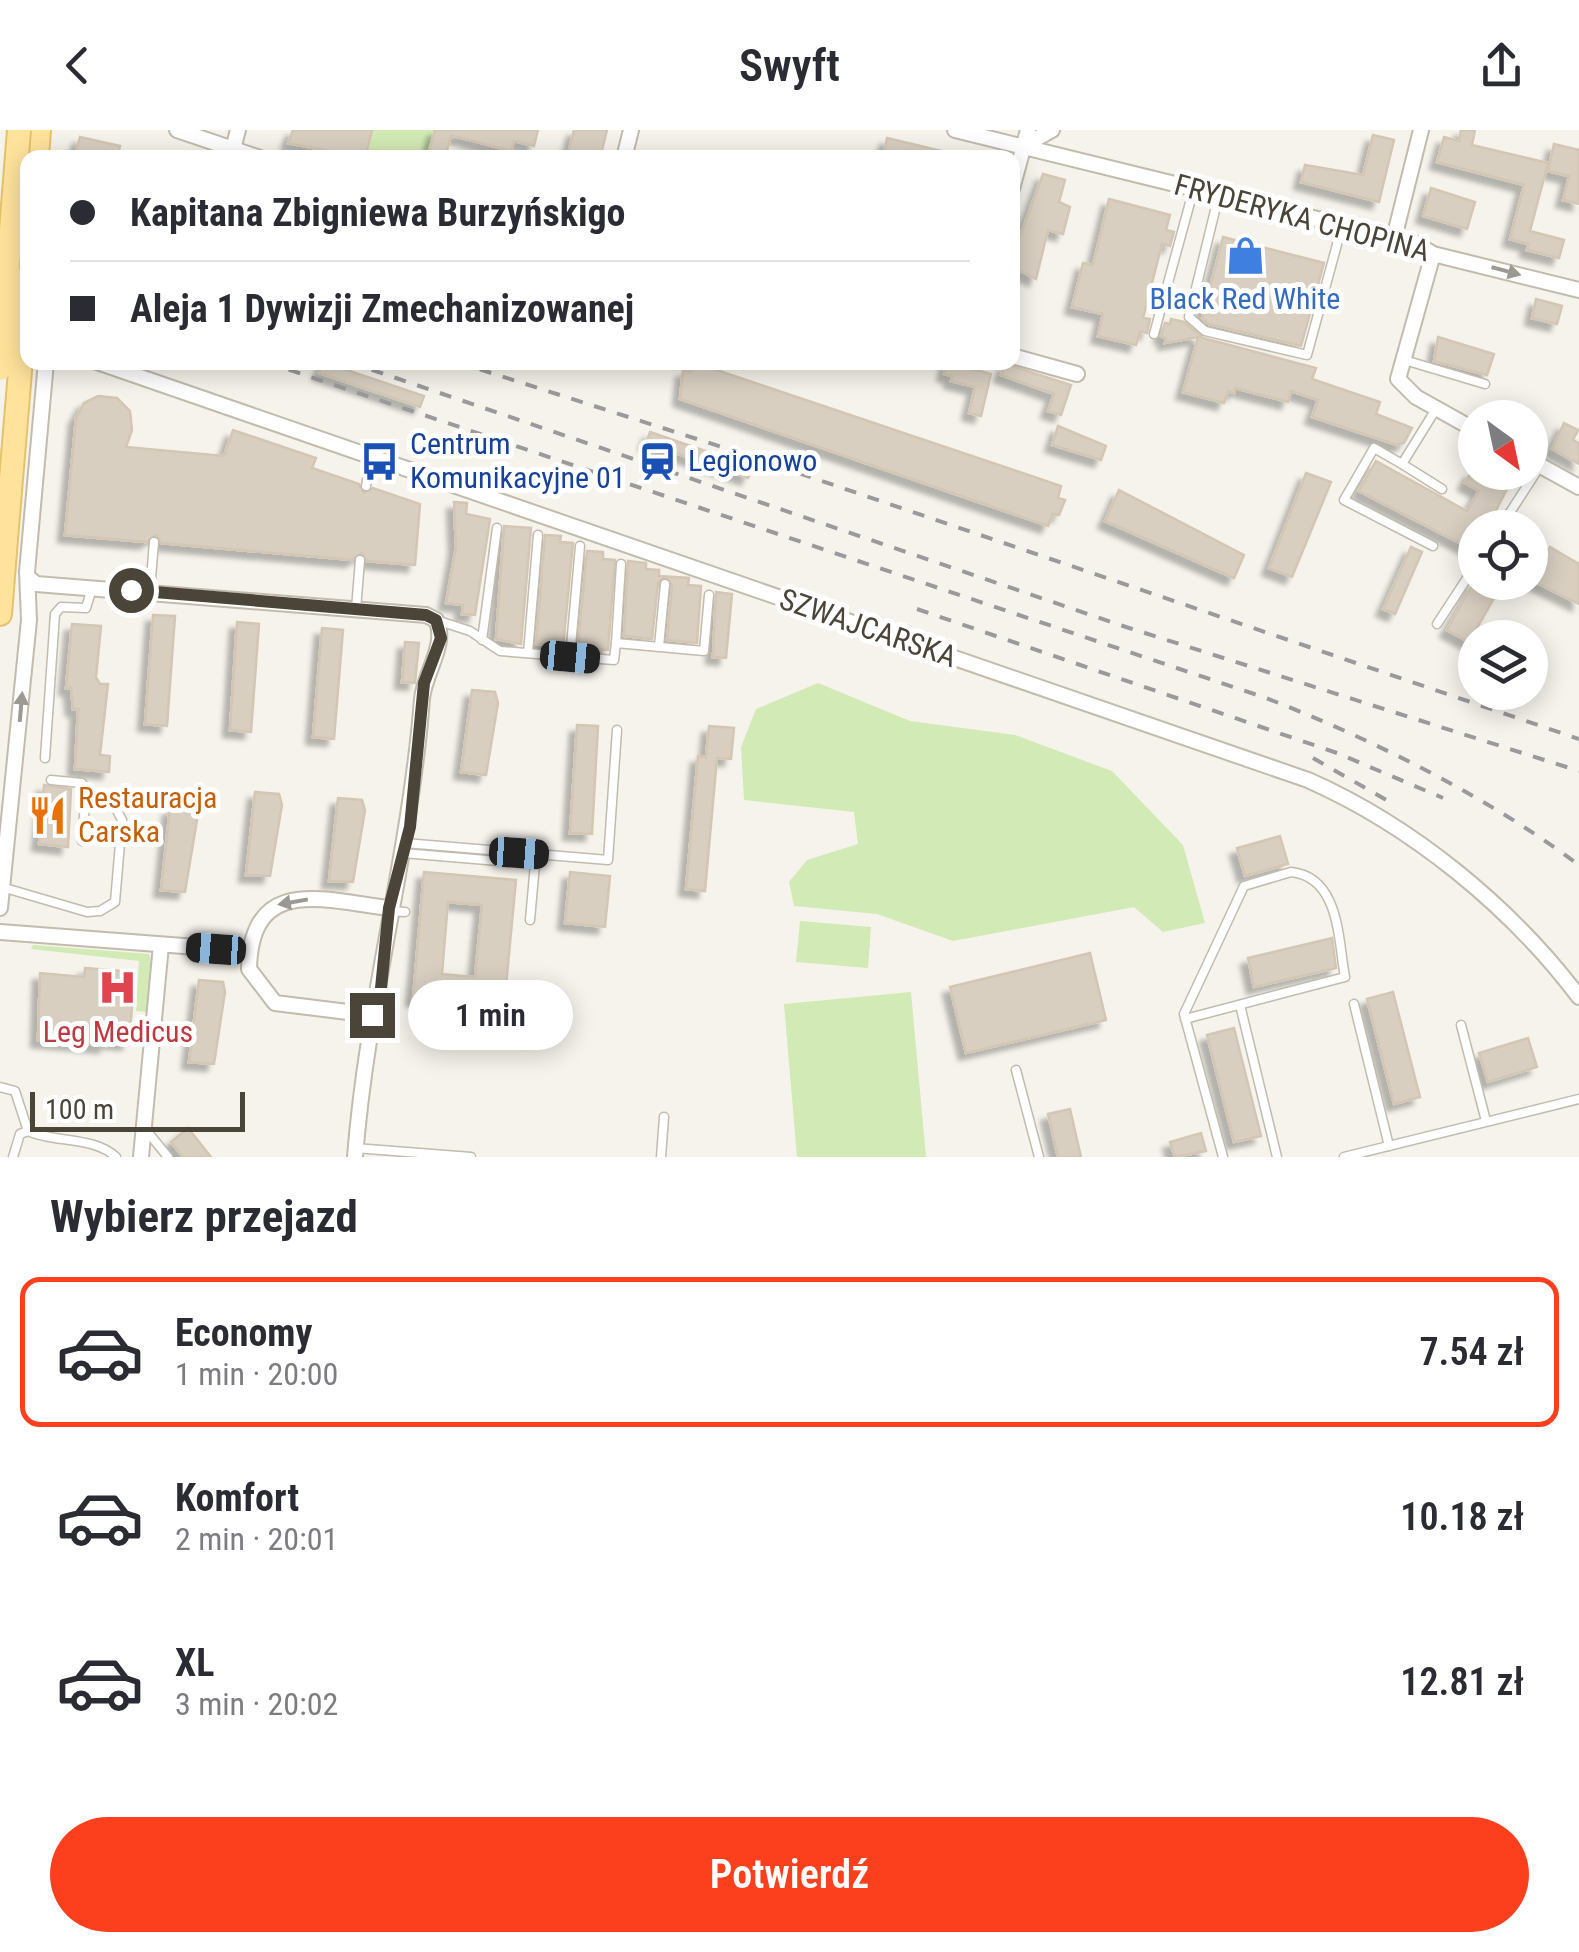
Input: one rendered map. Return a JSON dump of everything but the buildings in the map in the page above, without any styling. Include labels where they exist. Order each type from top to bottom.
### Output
[{"type":"main road","points":[[0,369],[19,130]]},
{"type":"main road","points":[[0,614],[20,370]]},
{"type":"street","points":[[177,130],[238,150]]},
{"type":"street","points":[[233,148],[238,130]]},
{"type":"street","name":"FRYDERYKA CHOPINA","points":[[955,130],[1027,137],[1194,188],[1579,290]]},
{"type":"street","points":[[1020,161],[1027,137],[1052,130]]},
{"type":"street","points":[[1394,238],[1421,130]]},
{"type":"street","points":[[1433,254],[1398,379],[1405,390],[1458,420]]},
{"type":"street","points":[[1020,358],[1076,374]]},
{"type":"street","points":[[0,908],[5,888],[45,370]]},
{"type":"street","name":"SZWAJCARSKA","points":[[120,370],[1321,786],[1456,870],[1579,997]]},
{"type":"street","points":[[1548,470],[1579,487]]},
{"type":"street","points":[[30,580],[426,615],[436,620],[441,638],[424,683],[404,848],[389,910],[380,998],[366,1033],[355,1152]]},
{"type":"street","points":[[372,1015],[275,1003],[249,970],[249,951],[255,925],[284,902],[300,898],[389,910]]},
{"type":"street","points":[[0,932],[249,951]]},
{"type":"street","points":[[140,1157],[160,945]]},
{"type":"lane","points":[[1154,334],[1194,188]]},
{"type":"lane","points":[[1218,194],[1189,317],[1206,331],[1307,355],[1342,226]]},
{"type":"lane","points":[[1401,359],[1486,384]]},
{"type":"lane","points":[[1402,464],[1436,408]]},
{"type":"lane","points":[[1433,546],[1344,500],[1374,448],[1442,489]]},
{"type":"lane","points":[[366,486],[372,458]]},
{"type":"lane","points":[[482,640],[498,528]]},
{"type":"lane","points":[[528,654],[538,535]]},
{"type":"lane","points":[[150,591],[154,542]]},
{"type":"lane","points":[[570,657],[580,546]]},
{"type":"lane","points":[[356,609],[360,560]]},
{"type":"lane","points":[[436,620],[500,651],[614,660],[621,564]]},
{"type":"lane","points":[[659,646],[665,584]]},
{"type":"lane","points":[[45,758],[55,614],[61,607],[86,608],[92,588]]},
{"type":"lane","points":[[1438,624],[1458,593]]},
{"type":"lane","points":[[616,643],[704,651],[709,594]]},
{"type":"lane","points":[[404,848],[608,860],[617,730]]},
{"type":"lane","points":[[51,780],[82,783],[86,792],[82,841]]},
{"type":"lane","points":[[5,888],[87,912],[100,911],[115,902],[120,812],[110,797],[86,792]]},
{"type":"lane","points":[[404,848],[535,864],[530,920]]},
{"type":"lane","points":[[1185,1019],[1345,977],[1330,899],[1313,879],[1291,872],[1244,886],[1185,1019],[1222,1157]]},
{"type":"lane","points":[[389,910],[405,912]]},
{"type":"lane","points":[[1354,1004],[1390,1146]]},
{"type":"lane","points":[[1240,1005],[1277,1157]]},
{"type":"lane","points":[[1461,1024],[1486,1121]]},
{"type":"lane","points":[[1016,1070],[1038,1157]]},
{"type":"lane","points":[[0,1087],[15,1091],[28,1132],[40,1139],[106,1147],[116,1157]]},
{"type":"lane","points":[[1344,1157],[1579,1099]]},
{"type":"lane","points":[[661,1157],[664,1117]]},
{"type":"lane","points":[[144,1126],[168,1157]]},
{"type":"lane","points":[[13,1157],[20,1134],[28,1132]]},
{"type":"lane","points":[[355,1152],[471,1157]]},
{"type":"green space","points":[[372,130],[435,130],[429,150],[367,150]]},
{"type":"green space","points":[[818,683],[910,721],[1015,735],[1112,771],[1183,845],[1205,923],[1163,932],[1134,907],[953,941],[877,914],[794,906],[789,882],[807,860],[858,844],[854,812],[744,800],[741,747],[756,709]]},
{"type":"green space","points":[[800,921],[871,927],[868,968],[796,962]]},
{"type":"green space","points":[[33,945],[149,954],[152,963],[148,1012],[136,1011],[139,961],[31,949]]},
{"type":"green space","points":[[911,992],[926,1157],[797,1157],[784,1004]]},
{"type":"railway","points":[[0,219],[20,226]]},
{"type":"railway","points":[[0,243],[20,250]]},
{"type":"railway","points":[[0,269],[20,275]]},
{"type":"railway","points":[[290,370],[1266,698],[1428,771],[1506,816],[1579,865]]},
{"type":"railway","points":[[372,370],[1126,627],[1579,771]]},
{"type":"railway","points":[[482,370],[725,448],[1579,739]]},
{"type":"railway","points":[[917,609],[1337,753],[1443,798]]},
{"type":"railway","points":[[1313,758],[1395,805]]},
{"type":"place","name":"Black Red White","points":[[1245,255]]},
{"type":"place","name":"Centrum Komunikacyjne 01","points":[[380,461]]},
{"type":"place","name":"Legionowo","points":[[658,461]]},
{"type":"place","name":"Restauracja Carska","points":[[48,815]]},
{"type":"place","name":"Leg Medicus","points":[[118,988]]},
{"type":"route","points":[[131,590],[426,615],[436,620],[441,638],[424,683],[410,827],[389,908],[380,998],[372,1015]]}]
